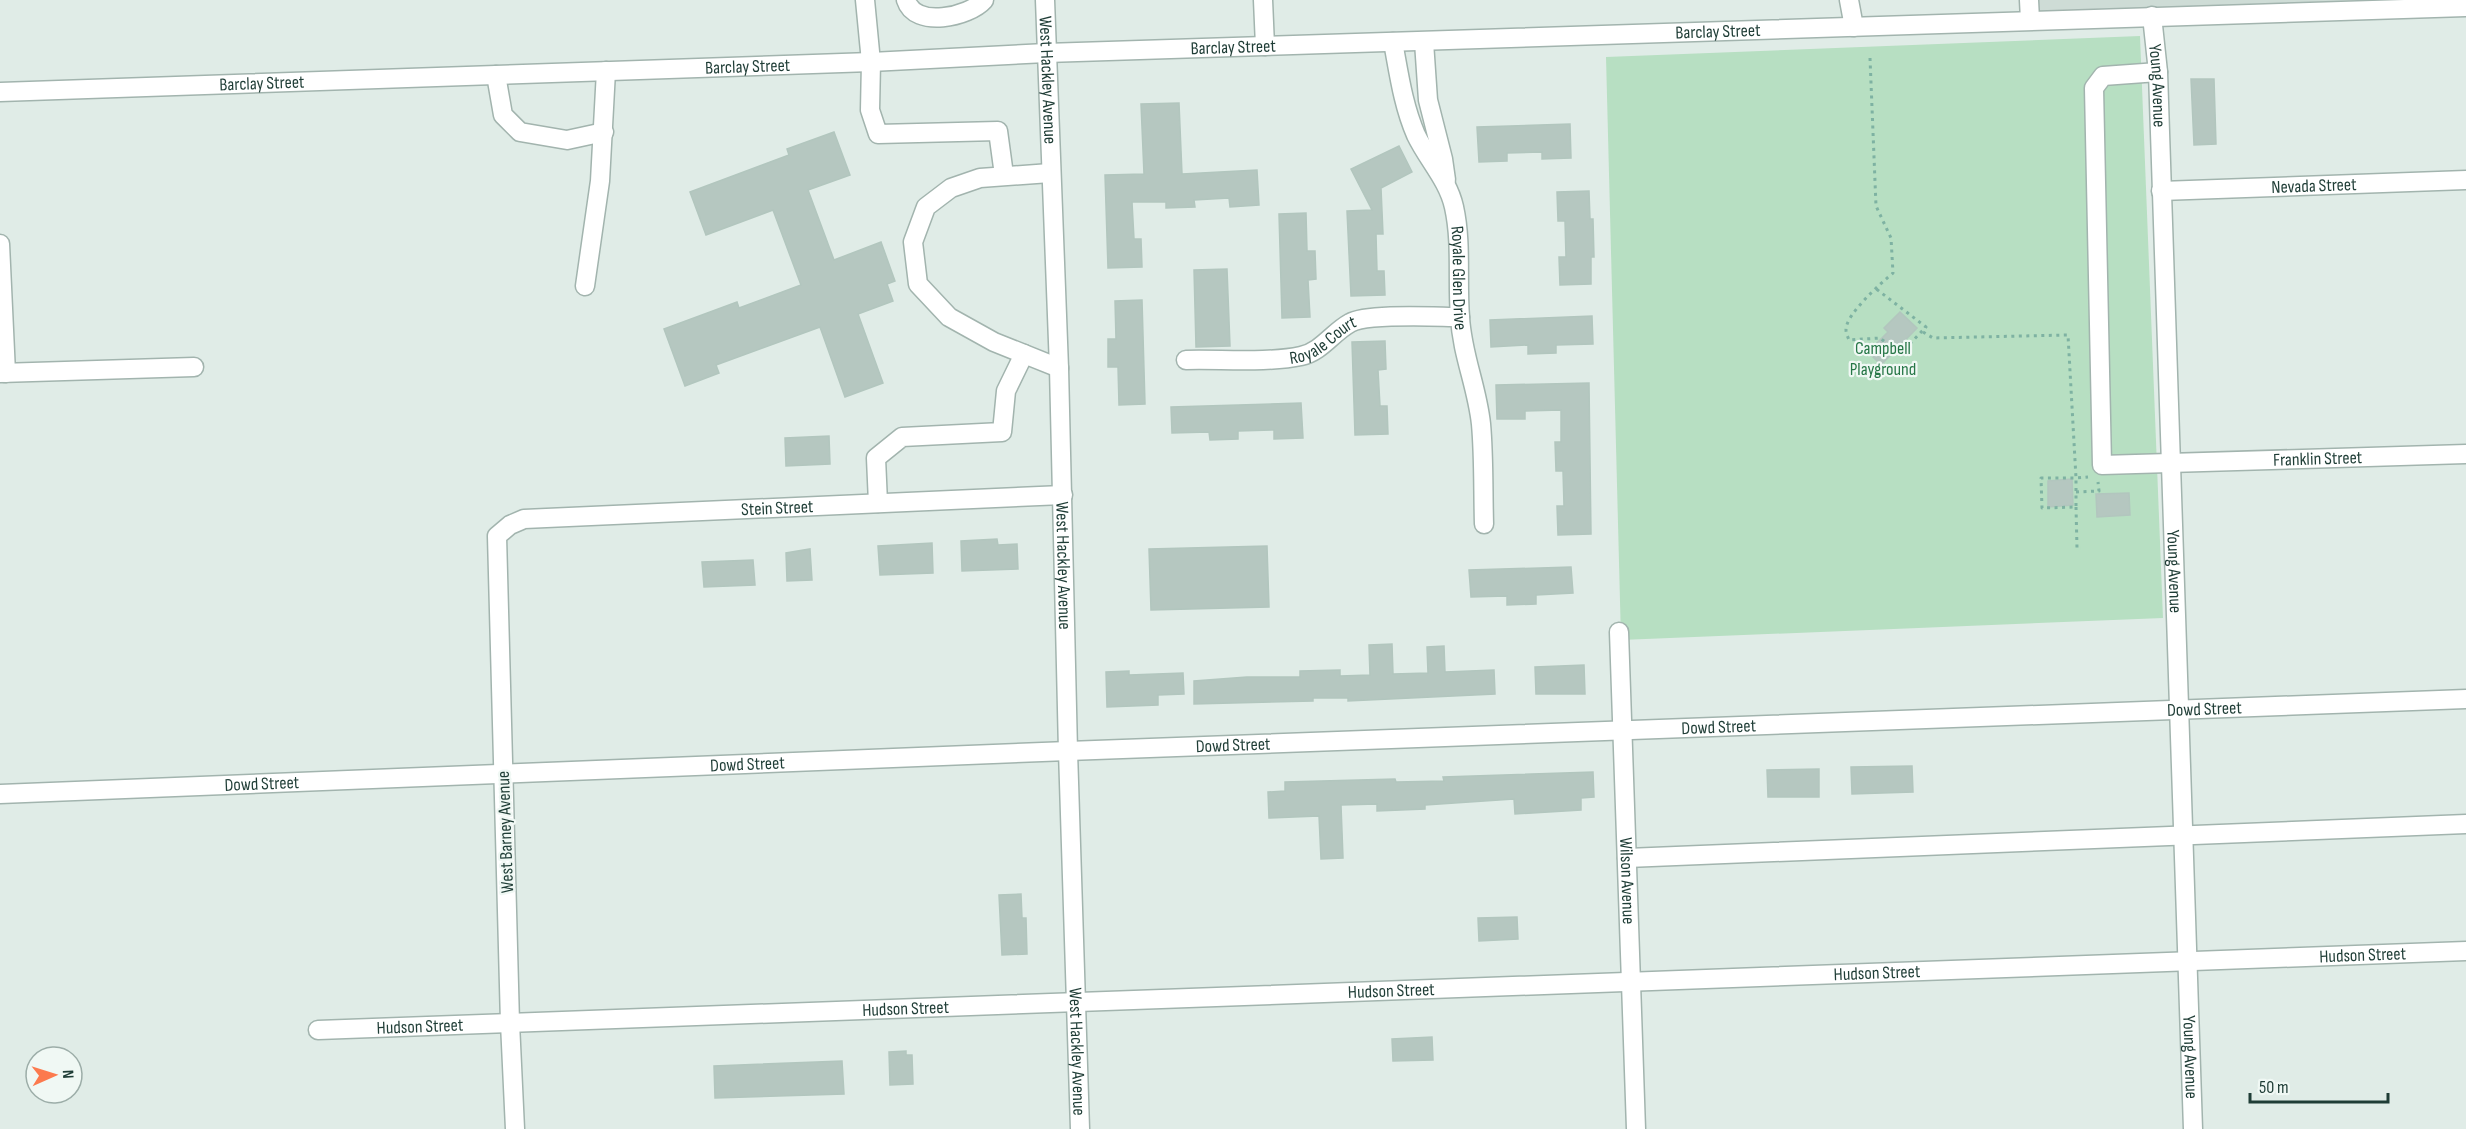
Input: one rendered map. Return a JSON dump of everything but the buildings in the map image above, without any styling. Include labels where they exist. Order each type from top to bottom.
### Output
[{"type":"street","points":[[865,0],[871,62],[870,110],[878,134],[998,131],[1004,176]]},
{"type":"street","points":[[906,0],[908,5],[924,16],[936,18],[965,13],[984,0]]},
{"type":"street","name":"West Hackley Avenue","points":[[1045,0],[1063,495],[1068,751],[1080,1129]]},
{"type":"street","points":[[1263,0],[1265,46]]},
{"type":"street","points":[[1849,0],[1854,27]]},
{"type":"street","points":[[2030,0],[2030,20]]},
{"type":"street","name":"Barclay Street","points":[[0,92],[871,62],[1046,53],[2466,7]]},
{"type":"street","name":"Young Avenue","points":[[2152,16],[2158,72],[2193,1129]]},
{"type":"street","name":"Royale Glen Drive","points":[[1393,42],[1404,105],[1416,135],[1446,184],[1454,208],[1464,359],[1476,396],[1481,424],[1484,524]]},
{"type":"street","points":[[1424,42],[1428,100],[1443,159],[1446,184]]},
{"type":"street","points":[[585,286],[600,181],[606,71]]},
{"type":"street","name":"Franklin Street","points":[[2158,72],[2103,76],[2094,88],[2102,465],[2466,454]]},
{"type":"street","points":[[495,75],[502,115],[520,132],[567,141],[604,132]]},
{"type":"street","points":[[1050,173],[980,178],[951,188],[926,207],[913,242],[918,284],[949,317],[994,342],[1059,369]]},
{"type":"street","name":"Nevada Street","points":[[2161,191],[2466,180]]},
{"type":"street","points":[[0,244],[3,373],[194,367]]},
{"type":"street","name":"Royale Court","points":[[1186,360],[1282,359],[1303,356],[1316,350],[1352,322],[1369,319],[1460,317]]},
{"type":"street","points":[[878,503],[876,458],[902,437],[1002,432],[1006,391],[1024,354]]},
{"type":"street","name":"Stein Street","points":[[498,536],[510,525],[524,519],[1063,495]]},
{"type":"street","name":"West Barney Avenue","points":[[498,536],[510,1023],[515,1129]]},
{"type":"street","name":"Wilson Avenue","points":[[1619,632],[1636,1129]]},
{"type":"street","name":"Dowd Street","points":[[0,794],[1623,729],[2466,699]]},
{"type":"street","points":[[1627,858],[2466,824]]},
{"type":"street","name":"Hudson Street","points":[[318,1030],[2466,951]]},
{"type":"path","points":[[1870,58],[1876,206],[1891,238],[1893,273],[1875,288],[1848,322],[1846,330],[1849,340],[1880,338],[1900,354],[1926,327],[1875,288]]},
{"type":"path","points":[[1923,332],[1933,338],[2068,335],[2076,478],[2077,548],[2081,548]]},
{"type":"path","points":[[2076,492],[2099,491],[2098,476],[2041,478],[2042,508],[2076,507]]},
{"type":"shaded area","points":[[2030,0],[2466,0],[2030,20]]},
{"type":"green space","name":"Campbell Playground","points":[[2140,36],[2163,618],[1621,640],[1606,57]]}]
